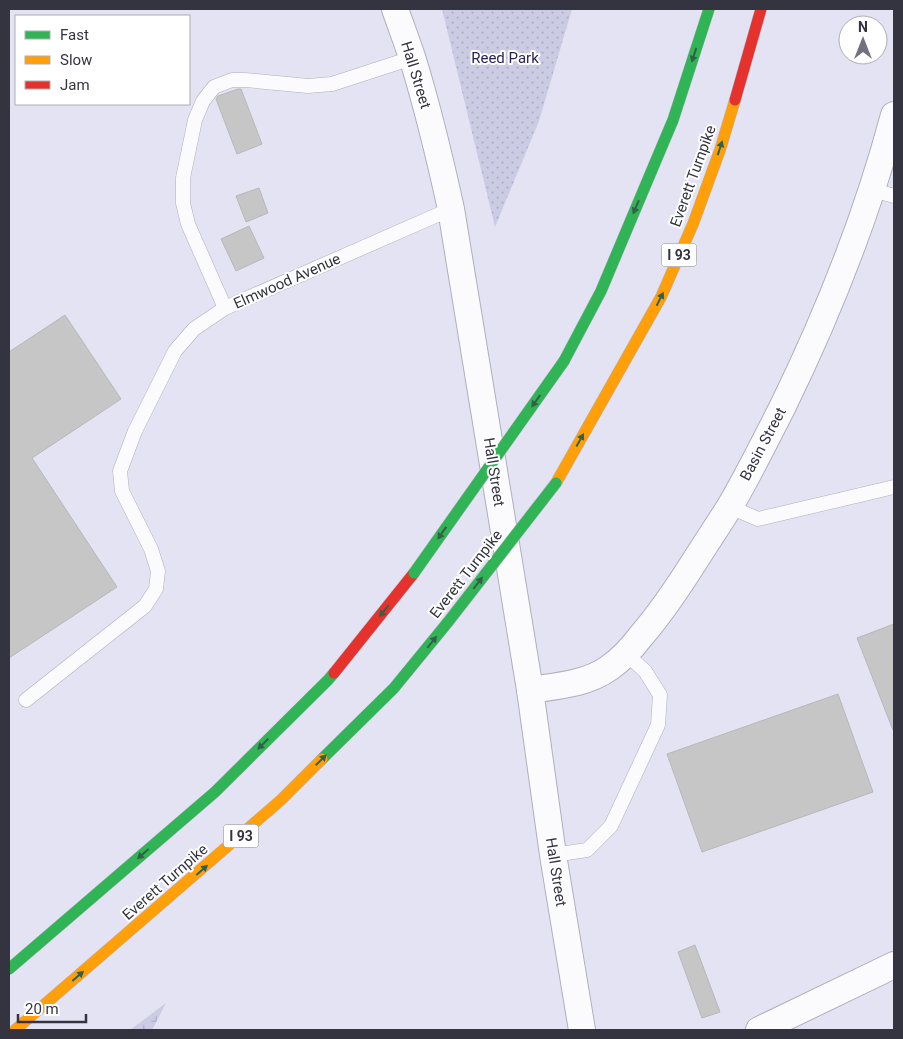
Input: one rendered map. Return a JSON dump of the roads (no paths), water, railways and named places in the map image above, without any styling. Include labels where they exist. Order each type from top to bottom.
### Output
[{"type":"highway","points":[[9,969],[215,792],[328,680],[414,573],[564,361],[601,291],[673,120],[709,9]]},
{"type":"highway","name":"Everett Turnpike","points":[[14,1030],[281,800],[394,688],[556,483],[661,297],[685,242],[720,150],[761,9]]},
{"type":"street","name":"Hall Street","points":[[394,9],[412,58],[451,209],[530,690],[553,855],[582,1030]]},
{"type":"street","name":"Basin Street","points":[[530,690],[567,685],[590,678],[608,669],[626,654],[653,622],[680,585],[730,507],[807,357],[849,256],[883,193],[894,115]]},
{"type":"street","points":[[759,1030],[894,965]]},
{"type":"lane","name":"Elmwood Avenue","points":[[412,58],[332,84],[308,86],[232,80],[214,87],[202,101],[194,120],[183,178],[184,203],[188,224],[225,308],[451,209]]},
{"type":"lane","points":[[26,700],[145,606],[156,589],[158,571],[152,549],[122,491],[120,471],[136,430],[175,351],[194,329],[225,308]]},
{"type":"lane","points":[[730,507],[758,519],[894,487]]},
{"type":"lane","points":[[553,855],[587,850],[611,826],[658,725],[660,695],[645,671],[626,654]]},
{"type":"park label","name":"Reed Park","points":[[505,58]]}]
